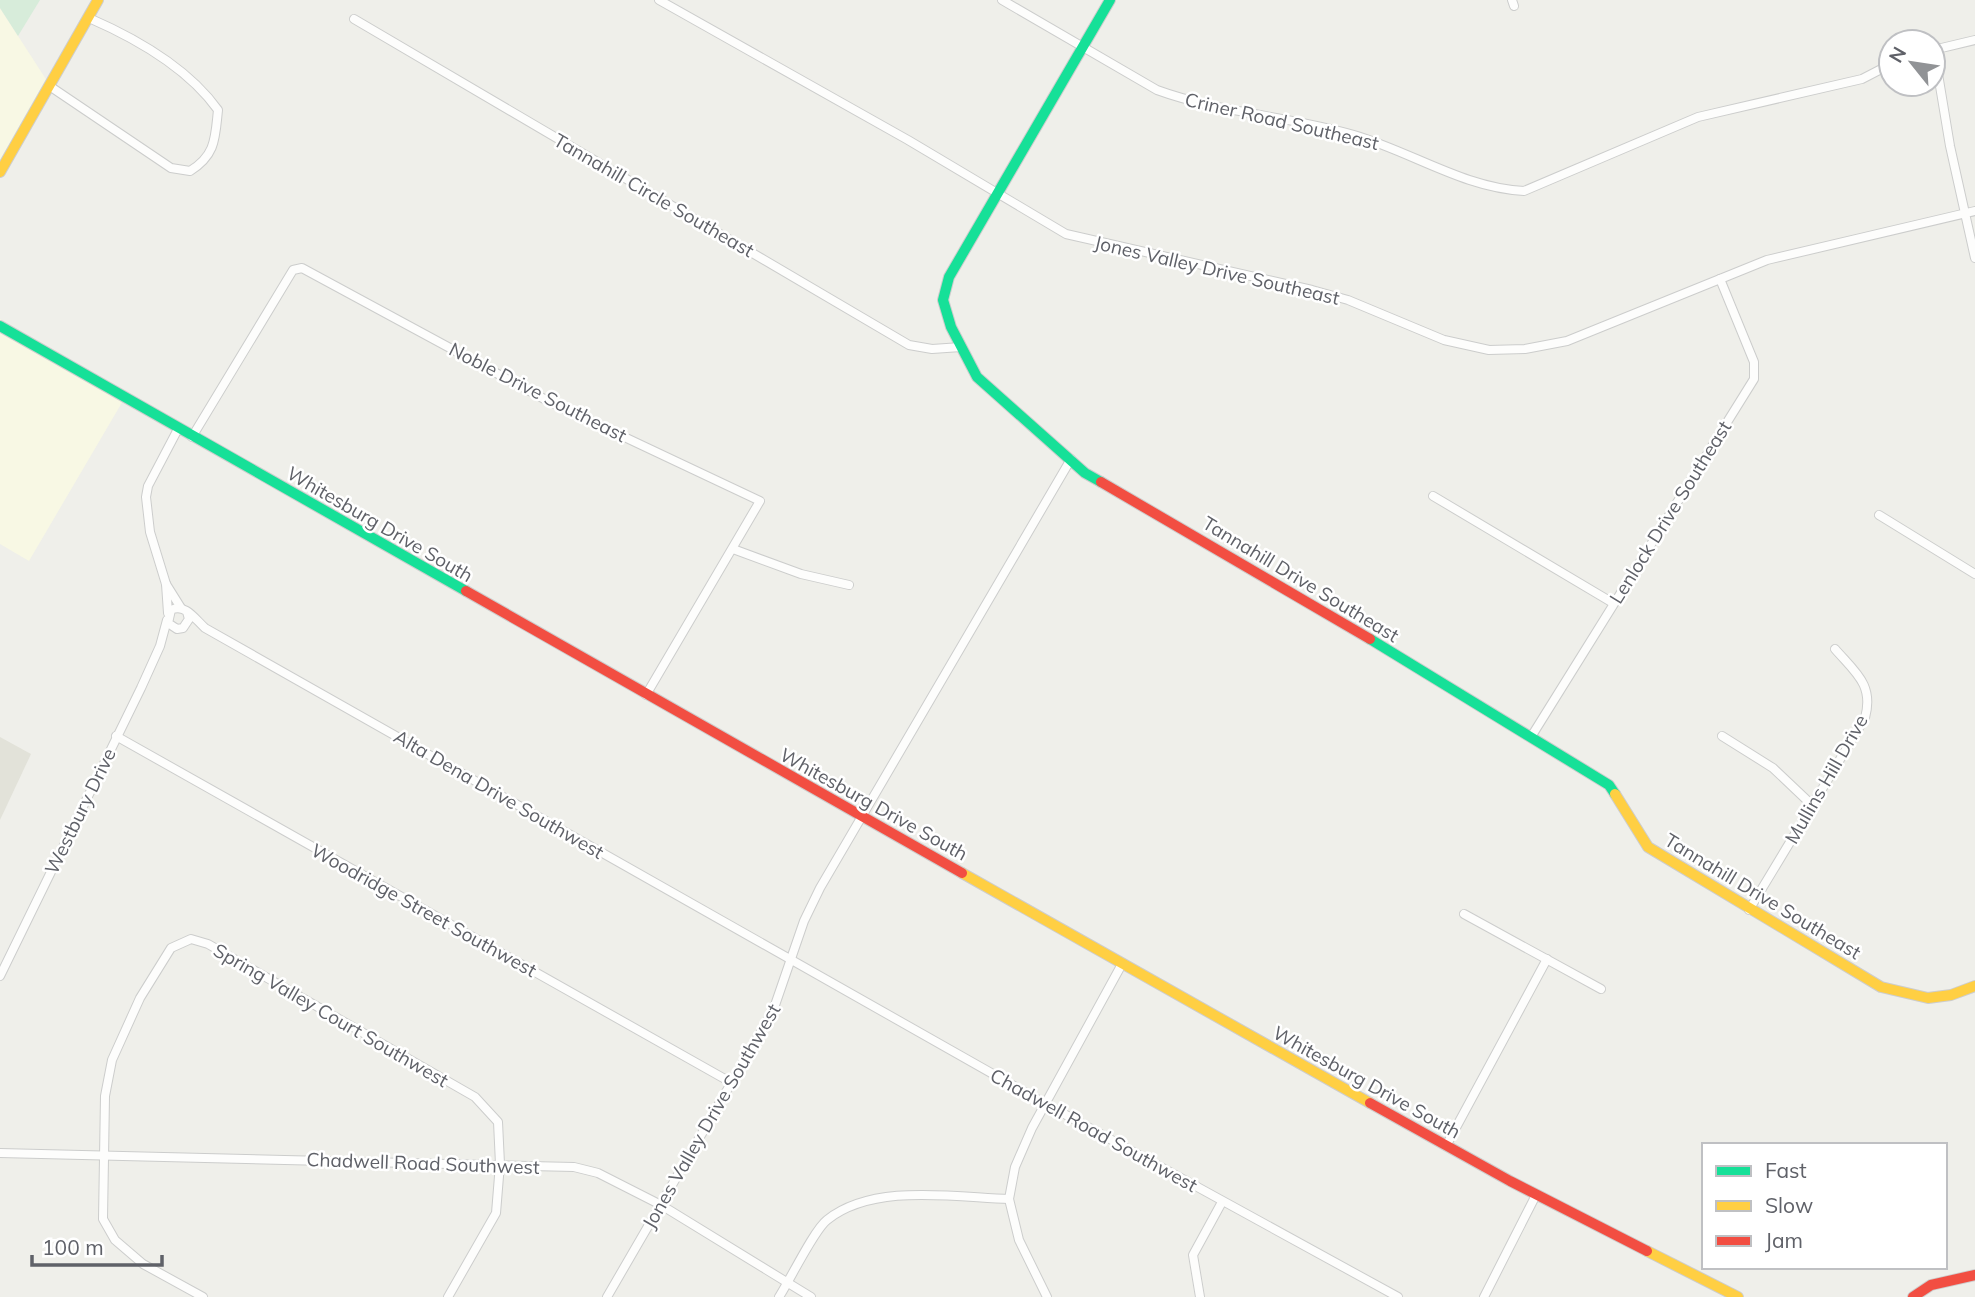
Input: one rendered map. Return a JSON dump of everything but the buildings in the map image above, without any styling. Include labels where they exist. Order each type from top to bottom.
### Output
[{"type":"main road","points":[[0,173],[98,0]]},
{"type":"main road","name":"Tannahill Drive Southeast","points":[[1110,0],[949,277],[943,300],[961,347],[977,377],[1085,473],[1259,572],[1609,785],[1648,847],[1749,910],[1881,987],[1902,995],[1924,999],[1955,996],[1975,986]]},
{"type":"main road","name":"Whitesburg Drive South","points":[[0,326],[861,817],[1446,1146],[1536,1195],[1738,1297]]},
{"type":"main road","points":[[1913,1297],[1931,1285],[1975,1275]]},
{"type":"street","name":"Jones Valley Drive Southeast","points":[[659,0],[1066,234],[1312,289],[1348,300],[1444,340],[1489,350],[1525,349],[1567,341],[1767,260],[1970,212]]},
{"type":"street","name":"Criner Road Southeast","points":[[1002,0],[1157,90],[1184,100],[1350,134],[1390,146],[1494,189],[1524,191],[1698,117],[1862,79],[1877,71]]},
{"type":"street","points":[[51,87],[171,168],[191,171],[206,162],[215,140],[218,110],[206,94],[124,33],[89,18]]},
{"type":"street","name":"Tannahill Circle Southeast","points":[[354,19],[909,345],[932,349],[961,347]]},
{"type":"street","points":[[1947,47],[1975,40]]},
{"type":"street","points":[[1942,98],[1950,146],[1970,212],[1975,258]]},
{"type":"street","name":"Noble Drive Southeast","points":[[192,437],[292,270],[302,268],[548,401],[760,500],[646,695]]},
{"type":"street","name":"Lenlock Drive Southeast","points":[[1531,737],[1754,379],[1754,362],[1720,279]]},
{"type":"street","name":"Westbury Drive","points":[[0,976],[160,646],[168,616],[166,584],[150,532],[146,497],[148,486],[178,429]]},
{"type":"street","points":[[861,817],[1071,459]]},
{"type":"street","points":[[1433,496],[1613,603]]},
{"type":"street","points":[[1879,515],[1975,574]]},
{"type":"street","points":[[733,549],[801,574],[849,585]]},
{"type":"street","name":"Westbury Drive","points":[[166,584],[184,610]]},
{"type":"street","points":[[184,610],[189,619],[180,629],[168,616],[184,610]]},
{"type":"street","name":"Alta Dena Drive Southwest","points":[[184,610],[205,628],[792,961]]},
{"type":"street","name":"Alta Dena Drive Southwest","points":[[180,629],[205,628]]},
{"type":"street","name":"Westbury Drive","points":[[160,646],[180,629]]},
{"type":"street","name":"Mullins Hill Drive","points":[[1749,910],[1858,730],[1870,700],[1861,679],[1835,649]]},
{"type":"street","name":"Woodridge Street Southwest","points":[[116,736],[732,1083]]},
{"type":"street","points":[[1722,736],[1773,768],[1812,805]]},
{"type":"street","name":"Jones Valley Drive Southwest","points":[[607,1297],[774,1011],[815,899],[861,817]]},
{"type":"street","points":[[1464,914],[1601,989]]},
{"type":"street","name":"Spring Valley Court Southwest","points":[[203,1297],[143,1264],[115,1240],[103,1219],[105,1096],[112,1060],[140,998],[171,948],[191,939],[208,944],[475,1097],[498,1122],[500,1164],[496,1213],[448,1297]]},
{"type":"street","points":[[1446,1146],[1547,959]]},
{"type":"street","name":"Chadwell Road Southwest","points":[[792,961],[1045,1104],[1398,1297]]},
{"type":"street","points":[[1047,1297],[1019,1240],[1009,1199],[1015,1167],[1045,1104],[1122,964]]},
{"type":"street","name":"Chadwell Road Southwest","points":[[0,1153],[574,1167],[598,1173],[661,1205],[811,1297]]},
{"type":"street","points":[[1484,1297],[1536,1195]]},
{"type":"street","points":[[779,1297],[825,1221],[853,1205],[882,1196],[1009,1199]]},
{"type":"street","points":[[1200,1297],[1193,1255],[1222,1202]]},
{"type":"shaded area","points":[[0,0],[40,0],[18,36],[0,8]]},
{"type":"shaded area","points":[[0,8],[51,87],[0,169]]},
{"type":"shaded area","points":[[0,319],[127,394],[29,561],[0,544]]},
{"type":"shaded area","points":[[0,737],[31,754],[0,820]]},
{"type":"traffic: fast","points":[[1101,482],[1085,473],[977,377],[951,327],[943,300],[949,277],[1110,0]]},
{"type":"traffic: fast","points":[[0,326],[466,591]]},
{"type":"traffic: fast","points":[[1370,639],[1609,785],[1615,794]]},
{"type":"traffic: slow","points":[[0,172],[98,0]]},
{"type":"traffic: slow","points":[[1615,794],[1648,847],[1881,987],[1928,998],[1951,995],[1975,986]]},
{"type":"traffic: slow","points":[[962,873],[1370,1103]]},
{"type":"traffic: slow","points":[[1647,1251],[1738,1297]]},
{"type":"traffic: jam","points":[[1101,482],[1370,639]]},
{"type":"traffic: jam","points":[[466,591],[962,873]]},
{"type":"traffic: jam","points":[[1370,1103],[1510,1181],[1647,1251]]},
{"type":"traffic: jam","points":[[1913,1297],[1931,1285],[1975,1275]]}]
